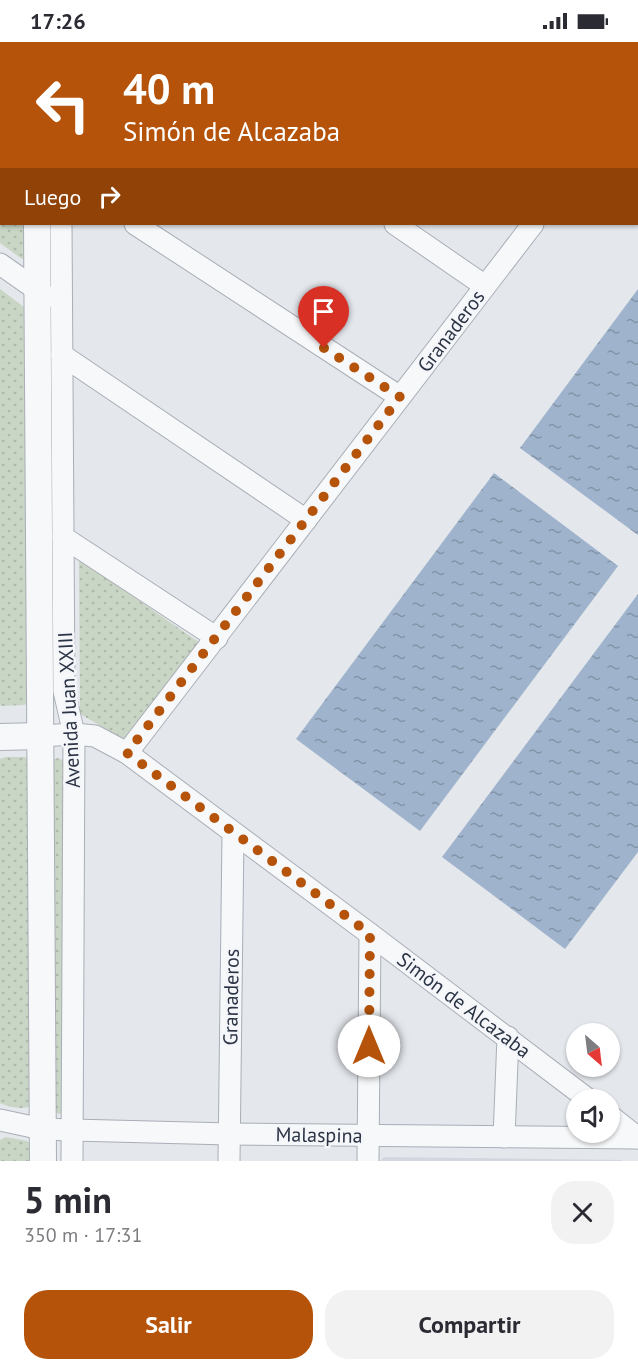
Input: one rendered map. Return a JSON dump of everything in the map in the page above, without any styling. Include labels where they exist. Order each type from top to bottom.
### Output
[{"type":"street","name":"Avenida Juan XXIII","points":[[38,225],[42,1161]]},
{"type":"street","name":"Avenida Juan XXIII","points":[[61,225],[63,691],[74,734],[72,1161]]},
{"type":"street","points":[[137,225],[400,397]]},
{"type":"street","points":[[396,225],[485,286]]},
{"type":"street","name":"Granaderos","points":[[127,753],[532,225]]},
{"type":"street","points":[[0,264],[62,308]]},
{"type":"street","points":[[62,355],[306,520]]},
{"type":"street","points":[[63,537],[217,638]]},
{"type":"street","name":"Simón de Alcazaba","points":[[0,736],[74,734],[95,736],[127,753],[575,1089]]},
{"type":"street","name":"Granaderos","points":[[229,1161],[233,832]]},
{"type":"street","points":[[368,1161],[370,934]]},
{"type":"street","points":[[504,1137],[508,1037]]},
{"type":"street","name":"Malaspina","points":[[0,1120],[42,1129],[72,1130],[369,1136],[638,1138]]},
{"type":"street","points":[[620,1124],[638,1138]]},
{"type":"shaded area","points":[[384,1157],[621,1160],[622,1161],[380,1161]]},
{"type":"green space","points":[[0,225],[29,225],[27,258],[22,259],[0,243]]},
{"type":"green space","points":[[0,289],[29,312],[29,702],[24,705],[1,706],[0,704]]},
{"type":"green space","points":[[79,559],[200,643],[127,741],[80,714]]},
{"type":"green space","points":[[25,757],[29,761],[31,1106],[23,1108],[0,1103],[0,759]]},
{"type":"green space","points":[[58,758],[66,765],[64,1112],[59,1114],[54,1111],[52,760]]},
{"type":"green space","points":[[6,1137],[27,1141],[32,1145],[34,1161],[0,1161],[0,1140]]},
{"type":"water","points":[[638,289],[638,535],[520,448]]},
{"type":"water","points":[[494,473],[618,566],[420,831],[296,739]]},
{"type":"water","points":[[638,594],[638,852],[565,949],[442,857]]},
{"type":"route","points":[[324,348],[400,397],[127,753],[370,934],[369,1046]]}]
